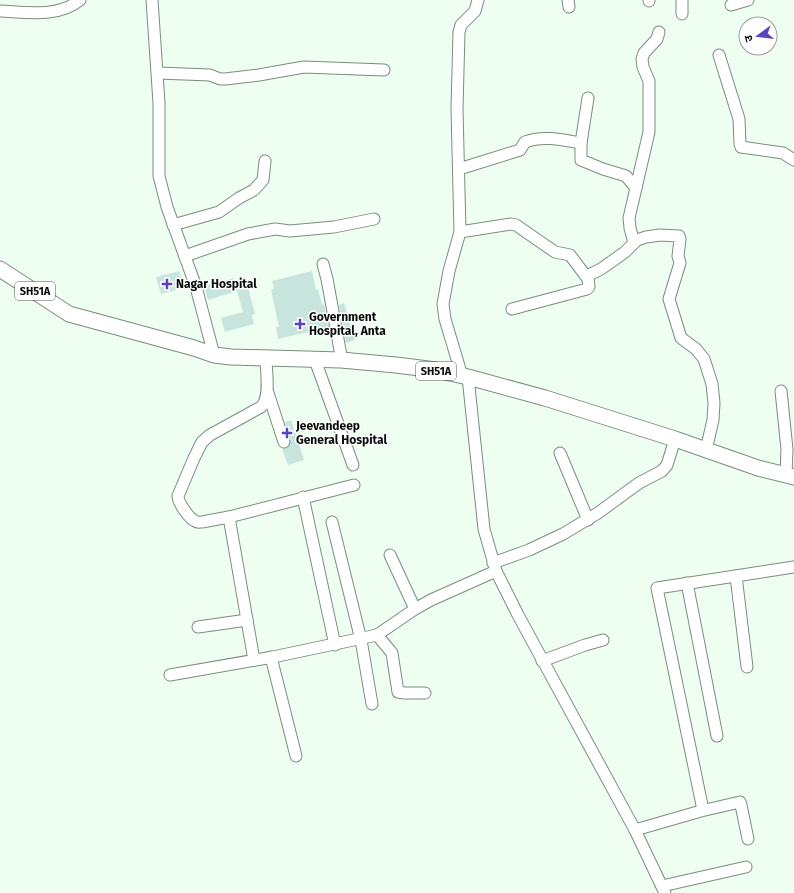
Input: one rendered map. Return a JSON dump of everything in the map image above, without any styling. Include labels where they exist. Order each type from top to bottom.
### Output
[{"type":"main road","name":"SH51A","points":[[0,269],[69,314],[194,348],[214,355],[266,359],[342,361],[412,367],[465,376],[545,398],[675,439],[758,468],[790,476]]},
{"type":"street","points":[[152,0],[158,73],[159,176],[164,198],[196,287],[214,355]]},
{"type":"street","points":[[478,0],[475,10],[461,25],[459,32],[457,109],[460,232],[449,271],[443,304],[445,319],[465,376],[484,529],[494,567],[542,660],[634,830],[663,890],[746,867]]},
{"type":"street","points":[[682,0],[682,14]]},
{"type":"street","points":[[731,5],[748,0]]},
{"type":"street","points":[[0,11],[58,11],[77,2]]},
{"type":"street","points":[[634,243],[629,222],[650,132],[649,81],[643,67],[642,59],[644,53],[657,39],[659,32]]},
{"type":"street","points":[[719,54],[740,119],[740,146],[783,153],[794,160]]},
{"type":"street","points":[[158,73],[210,75],[224,79],[260,75],[304,67],[384,70]]},
{"type":"street","points":[[588,98],[581,142],[581,160],[626,176],[636,188]]},
{"type":"street","points":[[459,169],[520,150],[525,142],[531,140],[544,138],[581,142]]},
{"type":"street","points":[[173,225],[219,212],[239,198],[254,190],[262,180],[265,160]]},
{"type":"street","points":[[185,256],[248,234],[275,229],[290,231],[334,227],[374,219]]},
{"type":"street","points":[[460,232],[512,224],[516,225],[555,252],[570,254],[588,279],[589,287],[587,289],[512,309]]},
{"type":"street","points":[[588,279],[591,274],[601,269],[625,252],[636,240],[660,235],[678,236],[680,238],[678,256],[680,263],[669,298],[681,338],[696,349],[704,359],[712,384],[714,403],[713,420],[706,450]]},
{"type":"street","points":[[322,264],[342,361]]},
{"type":"street","points":[[266,359],[267,392],[265,402],[261,407],[210,435],[202,442],[178,496],[180,505],[195,522],[202,522],[229,517],[354,485]]},
{"type":"street","points":[[315,360],[353,465]]},
{"type":"street","points":[[781,391],[790,476]]},
{"type":"street","points":[[267,392],[284,442]]},
{"type":"street","points":[[170,675],[377,636],[415,609],[494,567],[547,542],[588,520],[633,487],[665,469],[675,439]]},
{"type":"street","points":[[560,453],[588,520]]},
{"type":"street","points":[[303,497],[335,645]]},
{"type":"street","points":[[229,517],[254,660]]},
{"type":"street","points":[[332,522],[361,640],[372,704]]},
{"type":"street","points":[[390,555],[415,609]]},
{"type":"street","points":[[704,810],[657,589],[794,567]]},
{"type":"street","points":[[736,576],[747,667]]},
{"type":"street","points":[[687,583],[717,736]]},
{"type":"street","points":[[198,627],[247,620]]},
{"type":"street","points":[[377,636],[392,653],[398,692],[425,693]]},
{"type":"street","points":[[542,660],[603,640]]},
{"type":"street","points":[[271,657],[296,756]]},
{"type":"street","points":[[634,830],[704,810],[740,802],[748,839]]},
{"type":"building","points":[[179,271],[184,288],[161,294],[156,277]]},
{"type":"building","points":[[312,271],[316,290],[318,289],[322,305],[324,304],[329,327],[278,339],[276,327],[279,327],[271,290],[274,289],[272,281]]},
{"type":"building","points":[[234,278],[236,283],[246,280],[255,314],[252,315],[254,324],[225,332],[221,318],[243,312],[237,291],[208,300],[204,286]]},
{"type":"building","points":[[344,303],[355,340],[346,343],[339,305]]},
{"type":"building","points":[[291,420],[304,460],[288,465],[282,449],[287,448],[291,444],[285,422]]},
{"type":"place","name":"Nagar Hospital","points":[[167,284]]},
{"type":"place","name":"Government Hospital, Anta","points":[[300,324]]},
{"type":"place","name":"Jeevandeep General Hospital","points":[[287,433]]}]
